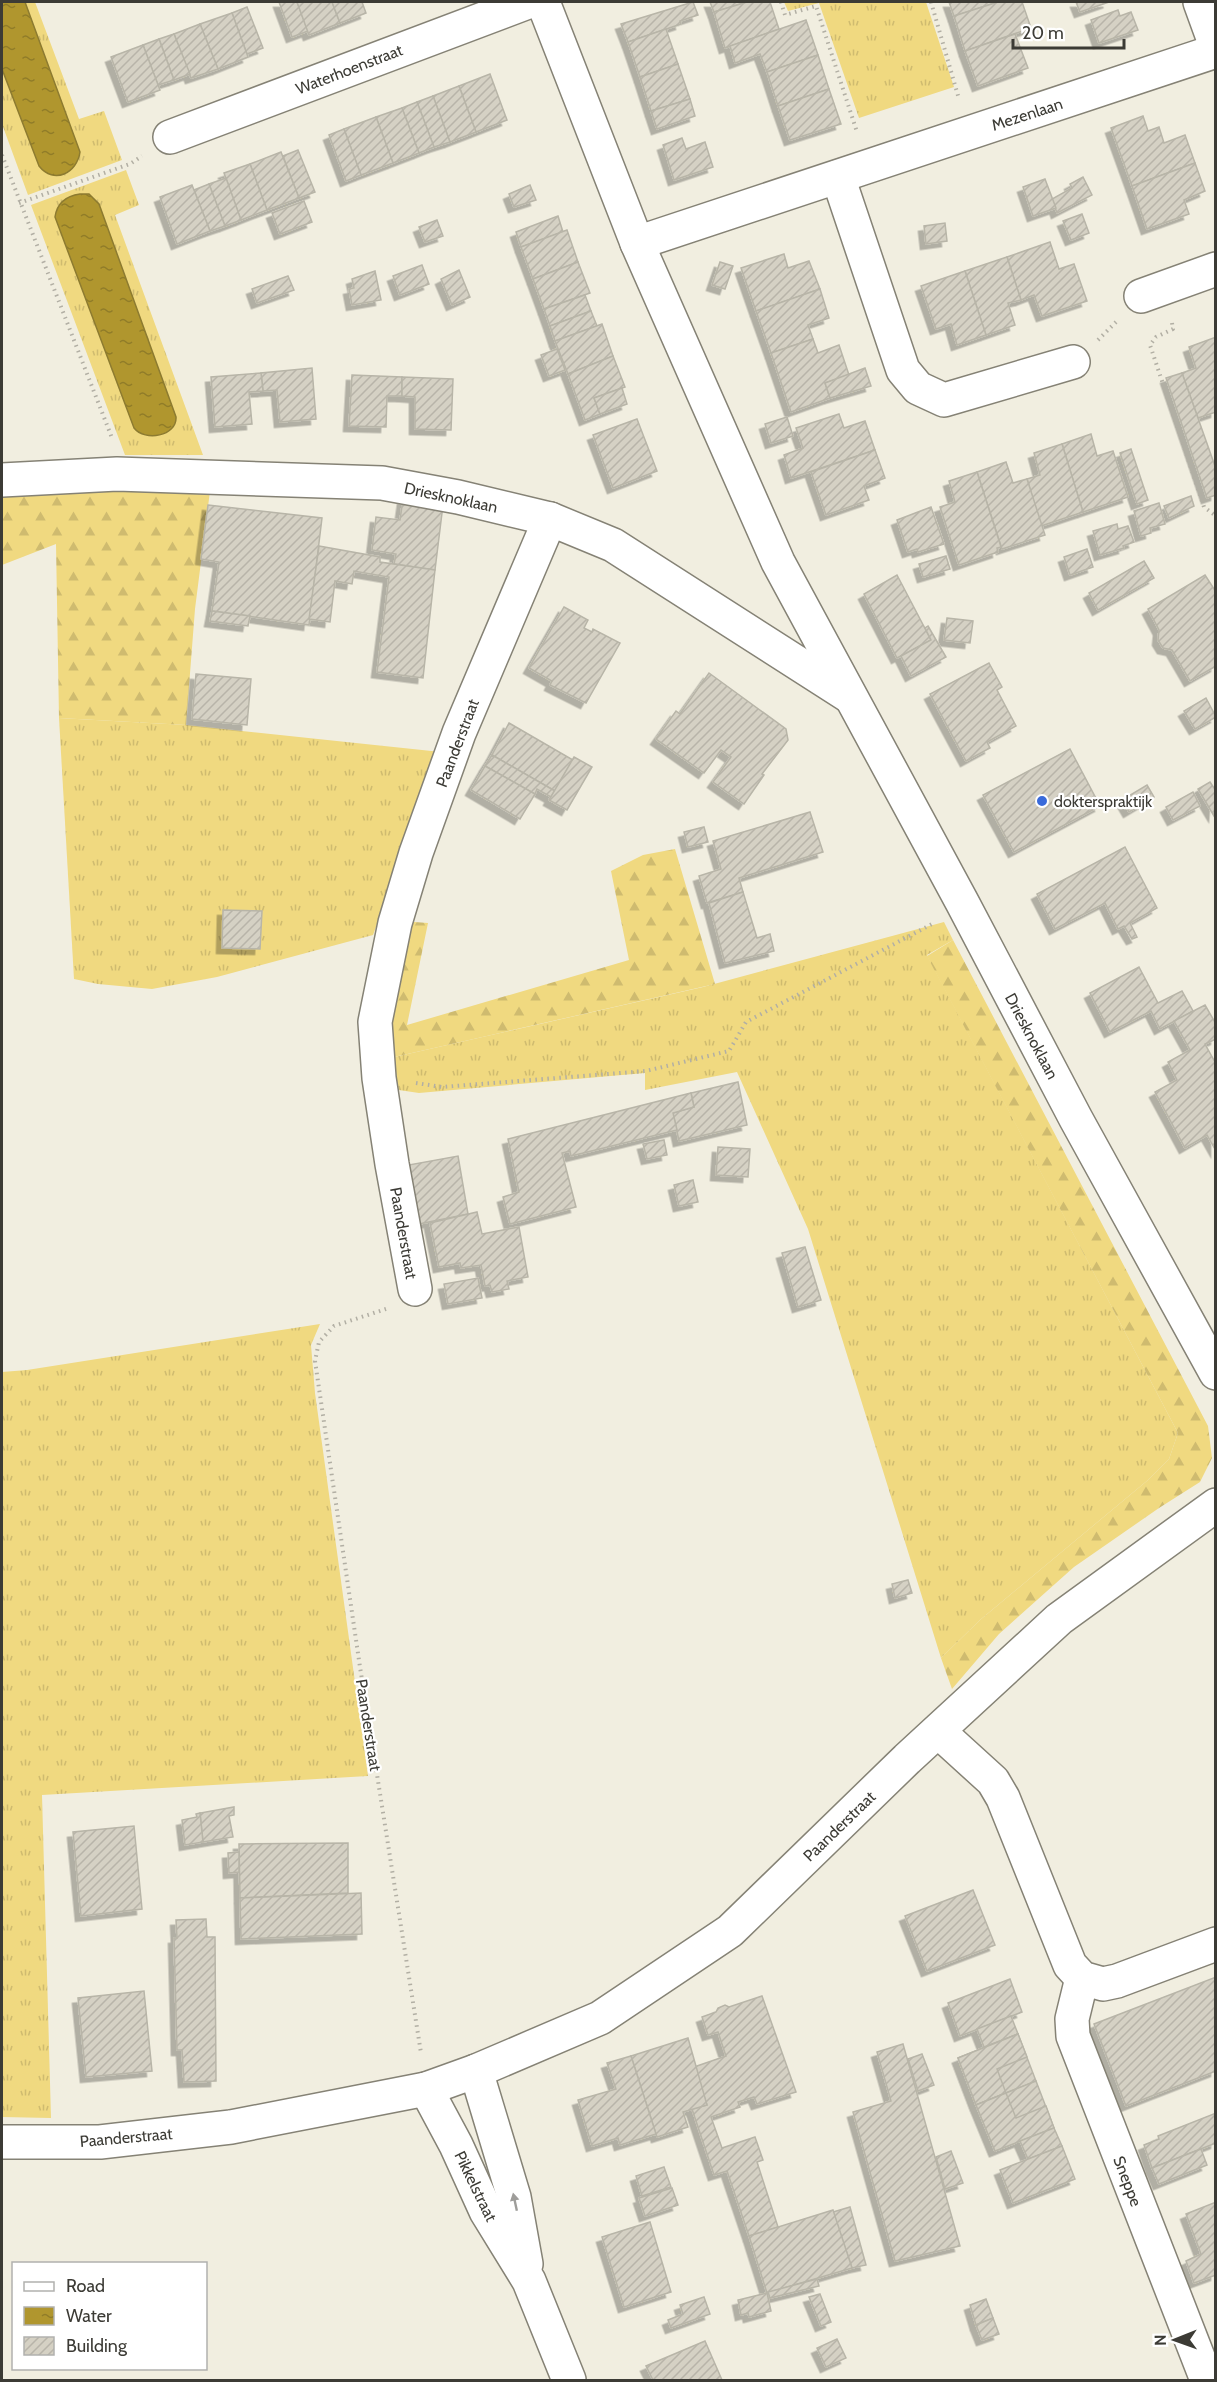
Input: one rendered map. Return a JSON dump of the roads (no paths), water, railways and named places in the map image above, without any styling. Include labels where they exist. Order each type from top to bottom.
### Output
[{"type":"street","name":"Waterhoenstraat","points":[[170,137],[528,2]]},
{"type":"street","name":"Driesknoklaan","points":[[543,2],[637,243],[778,562],[962,902],[1076,1119],[1215,1373]]},
{"type":"street","points":[[1200,2],[1215,46]]},
{"type":"street","name":"Mezenlaan","points":[[637,243],[1215,51]]},
{"type":"street","points":[[838,177],[903,370],[918,388],[944,400],[1073,362]]},
{"type":"street","points":[[1151,292],[1215,269]]},
{"type":"street","name":"Driesknoklaan","points":[[2,480],[117,474],[382,483],[458,496],[550,519],[613,545],[850,697]]},
{"type":"street","name":"Paanderstraat","points":[[415,1289],[379,1078],[375,1022],[395,923],[416,853],[459,733],[550,519]]},
{"type":"street","name":"Paanderstraat","points":[[2,2142],[100,2142],[231,2127],[426,2089],[476,2071],[600,2018],[730,1931],[938,1731],[1059,1619],[1215,1504]]},
{"type":"street","points":[[938,1731],[993,1781],[1003,1798],[1074,1972],[1082,1978],[1103,1984],[1117,1981],[1215,1944]]},
{"type":"street","name":"Sneppe","points":[[1082,1978],[1072,2019],[1073,2036],[1207,2380]]},
{"type":"street","name":"Pikkelstraat","points":[[476,2071],[514,2197],[529,2281]]},
{"type":"street","name":"Pikkelstraat","points":[[426,2089],[456,2145],[486,2211],[529,2281],[569,2380]]},
{"type":"water","points":[[2,2],[25,2],[80,152],[74,166],[64,174],[51,175],[39,166],[2,69]]},
{"type":"water","points":[[89,194],[99,204],[176,417],[175,424],[166,433],[145,435],[134,428],[55,217],[63,201],[70,196]]},
{"type":"place","name":"dokterspraktijk","points":[[1042,801]]}]
